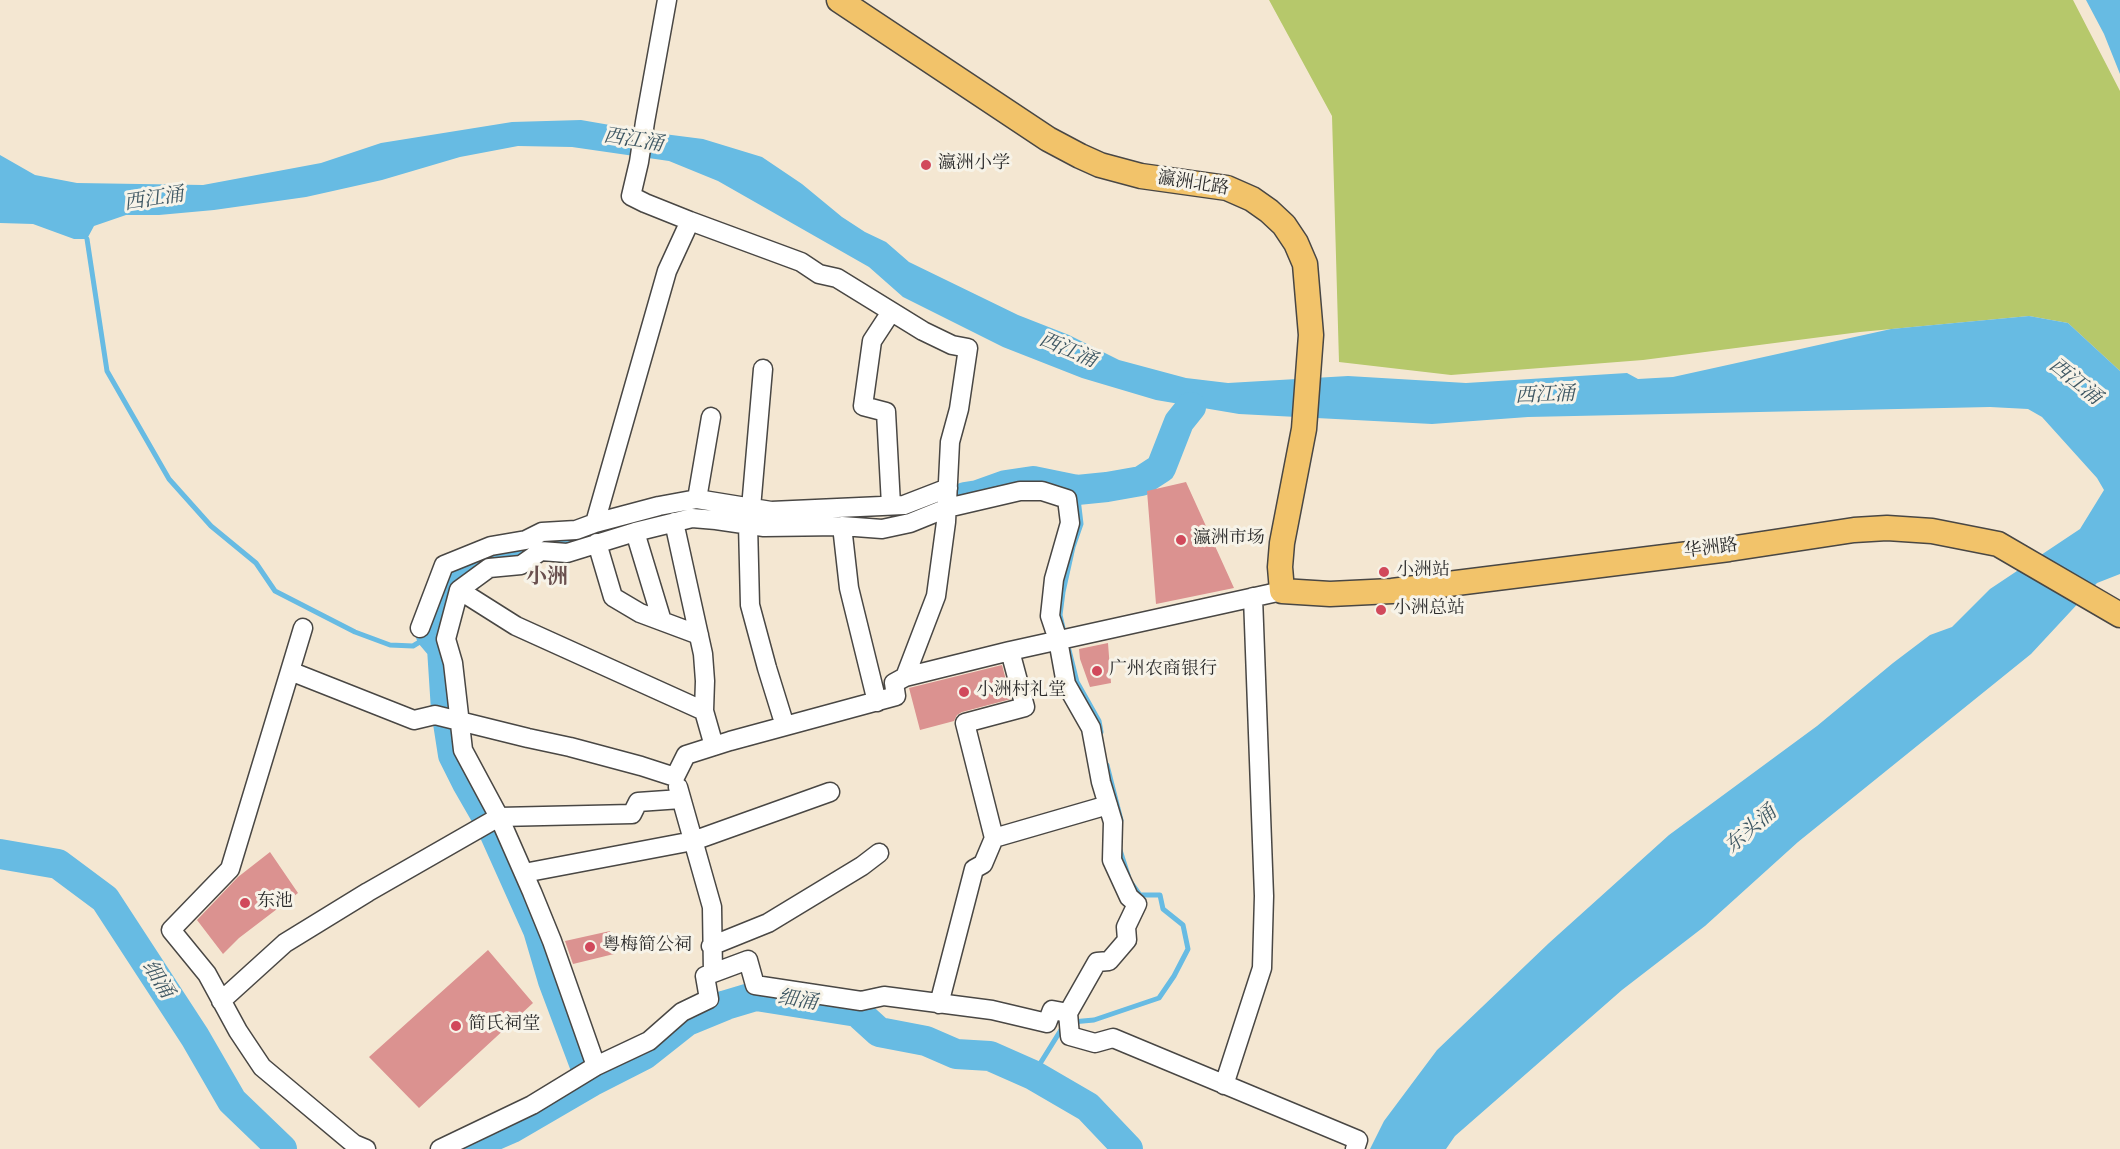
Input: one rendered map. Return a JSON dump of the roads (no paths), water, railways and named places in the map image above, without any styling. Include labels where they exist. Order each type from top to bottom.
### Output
[{"type":"main road","name":"瀛洲北路","points":[[839,0],[1048,139],[1080,156],[1100,165],[1140,176],[1227,188],[1269,211],[1284,225],[1296,243],[1305,264],[1311,335],[1304,429],[1282,543],[1282,591]]},
{"type":"main road","name":"华洲路","points":[[1282,591],[1330,594],[1392,591],[1729,549],[1854,530],[1887,528],[1932,531],[1998,544],[2110,610]]},
{"type":"street","points":[[666,0],[639,162],[631,196],[690,221],[801,262],[819,274],[837,278],[923,331],[952,345],[968,348],[959,409],[950,442],[947,508],[936,596],[905,677]]},
{"type":"street","points":[[595,523],[667,271],[690,221]]},
{"type":"street","points":[[891,312],[872,341],[863,406],[886,412],[891,505]]},
{"type":"street","points":[[763,369],[750,516],[750,605],[785,726]]},
{"type":"street","points":[[697,499],[711,417]]},
{"type":"street","points":[[596,1066],[552,941],[524,873],[499,817],[463,750],[453,663],[446,639],[459,590],[489,568],[522,565],[541,550],[567,553],[634,532],[692,518],[750,516],[771,511],[904,505],[948,488]]},
{"type":"street","points":[[420,628],[444,565],[491,546],[526,540],[542,532],[576,530],[659,506],[697,499],[750,516],[764,527],[843,526],[882,530],[910,523],[947,508],[1020,491],[1042,491],[1066,499],[1070,523],[1054,579],[1050,616],[1058,640],[1066,684],[1091,728],[1101,782],[1113,822],[1112,860],[1129,897],[1137,904],[1126,927],[1127,940],[1109,961],[1097,962],[1068,1013],[1070,1036],[1095,1043],[1113,1038],[1358,1140],[1355,1149]]},
{"type":"street","points":[[674,522],[699,634],[705,681],[704,711],[714,746]]},
{"type":"street","points":[[843,526],[849,588],[877,702]]},
{"type":"street","points":[[634,532],[662,621]]},
{"type":"street","points":[[597,543],[613,597],[640,614],[699,634]]},
{"type":"street","points":[[459,590],[516,626],[704,711]]},
{"type":"street","points":[[713,973],[712,907],[675,777],[686,755],[896,696],[894,683],[905,677],[1058,640],[1282,591]]},
{"type":"street","points":[[1224,1085],[1262,968],[1264,896],[1253,597]]},
{"type":"street","points":[[303,628],[230,869],[171,930],[207,974],[220,1001],[262,1067],[354,1144],[366,1149]]},
{"type":"street","points":[[939,1004],[974,869],[983,864],[994,838],[964,723],[1025,707],[1010,651]]},
{"type":"street","points":[[290,671],[414,720],[435,715],[570,747],[675,777]]},
{"type":"street","points":[[524,873],[693,841],[830,792]]},
{"type":"street","points":[[220,1001],[285,943],[368,892],[499,817],[632,814],[638,802],[681,799]]},
{"type":"street","points":[[994,838],[1108,805]]},
{"type":"street","points":[[711,946],[768,923],[862,866],[879,853]]},
{"type":"street","points":[[441,1149],[532,1106],[596,1066],[649,1041],[682,1012],[709,999],[705,976],[748,960],[755,985],[861,1001],[884,996],[992,1010],[1047,1023],[1052,1010],[1068,1013]]},
{"type":"water","points":[[2086,0],[2120,0],[2120,74],[2104,34]]},
{"type":"water","points":[[581,120],[703,139],[762,157],[802,184],[842,217],[886,242],[909,262],[1018,315],[1069,335],[1119,360],[1186,378],[1228,383],[1348,376],[1466,383],[1627,373],[1638,379],[1673,377],[1891,329],[2029,316],[2068,323],[2120,371],[2120,574],[2097,583],[2031,654],[1798,842],[1705,926],[1622,990],[1455,1136],[1446,1149],[1370,1149],[1384,1121],[1437,1050],[1549,943],[1669,835],[1817,726],[1930,635],[1952,627],[1990,589],[2080,529],[2104,490],[2097,478],[2042,417],[2028,409],[1990,407],[1528,417],[1432,424],[1239,414],[1156,400],[1082,378],[1003,347],[903,297],[869,267],[718,181],[669,161],[572,147],[518,146],[460,157],[382,180],[306,197],[214,210],[159,215],[126,215],[94,226],[87,239],[74,239],[33,224],[0,223],[0,155],[35,175],[77,183],[203,185],[321,163],[381,143],[512,122]]},
{"type":"waterway","points":[[87,239],[107,371],[169,479],[211,526],[256,563],[275,591],[355,632],[390,645],[413,646],[431,635]]},
{"type":"waterway","points":[[965,497],[1006,485],[1033,481],[1077,490],[1141,481],[1161,468],[1179,422],[1191,407]]},
{"type":"waterway","points":[[1064,632],[1060,615],[1063,592],[1073,547],[1081,524],[1077,490]]},
{"type":"waterway","points":[[591,1082],[553,981],[538,930],[490,823],[453,755],[446,710],[442,648],[431,635],[443,587],[489,556],[525,553],[544,542],[570,543],[608,531]]},
{"type":"waterway","points":[[1069,650],[1077,682],[1099,721],[1101,732]]},
{"type":"waterway","points":[[1107,765],[1121,820]]},
{"type":"waterway","points":[[1120,850],[1128,875]]},
{"type":"waterway","name":"细涌","points":[[0,854],[58,864],[105,899],[195,1037],[232,1101],[282,1149]]},
{"type":"waterway","points":[[1072,1022],[1094,1020],[1159,998],[1188,949],[1183,925],[1163,909],[1160,895],[1140,895],[1132,884]]},
{"type":"waterway","name":"细涌","points":[[464,1149],[512,1128],[591,1082],[644,1055],[687,1021],[756,996],[857,1012],[879,1032],[926,1041],[956,1054],[990,1056],[1033,1075],[1088,1107],[1128,1149]]},
{"type":"waterway","points":[[1033,1075],[1064,1025]]},
{"type":"place","name":"瀛洲小学","points":[[926,165]]},
{"type":"place","name":"瀛洲市场","points":[[1181,540]]},
{"type":"place","name":"小洲站","points":[[1384,572]]},
{"type":"place","name":"小洲总站","points":[[1381,610]]},
{"type":"place","name":"广州农商银行","points":[[1097,671]]},
{"type":"place","name":"小洲村礼堂","points":[[964,692]]},
{"type":"place","name":"东池","points":[[245,903]]},
{"type":"place","name":"粤梅简公祠","points":[[590,947]]},
{"type":"place","name":"简氏祠堂","points":[[456,1026]]},
{"type":"district","name":"小洲","points":[[547,579]]},
{"type":"water label","name":"西江涌","points":[[633,142]]},
{"type":"water label","name":"西江涌","points":[[154,201]]},
{"type":"water label","name":"西江涌","points":[[1067,352]]},
{"type":"water label","name":"西江涌","points":[[2074,383]]},
{"type":"water label","name":"西江涌","points":[[1545,397]]},
{"type":"water label","name":"东头涌","points":[[1752,831]]}]
